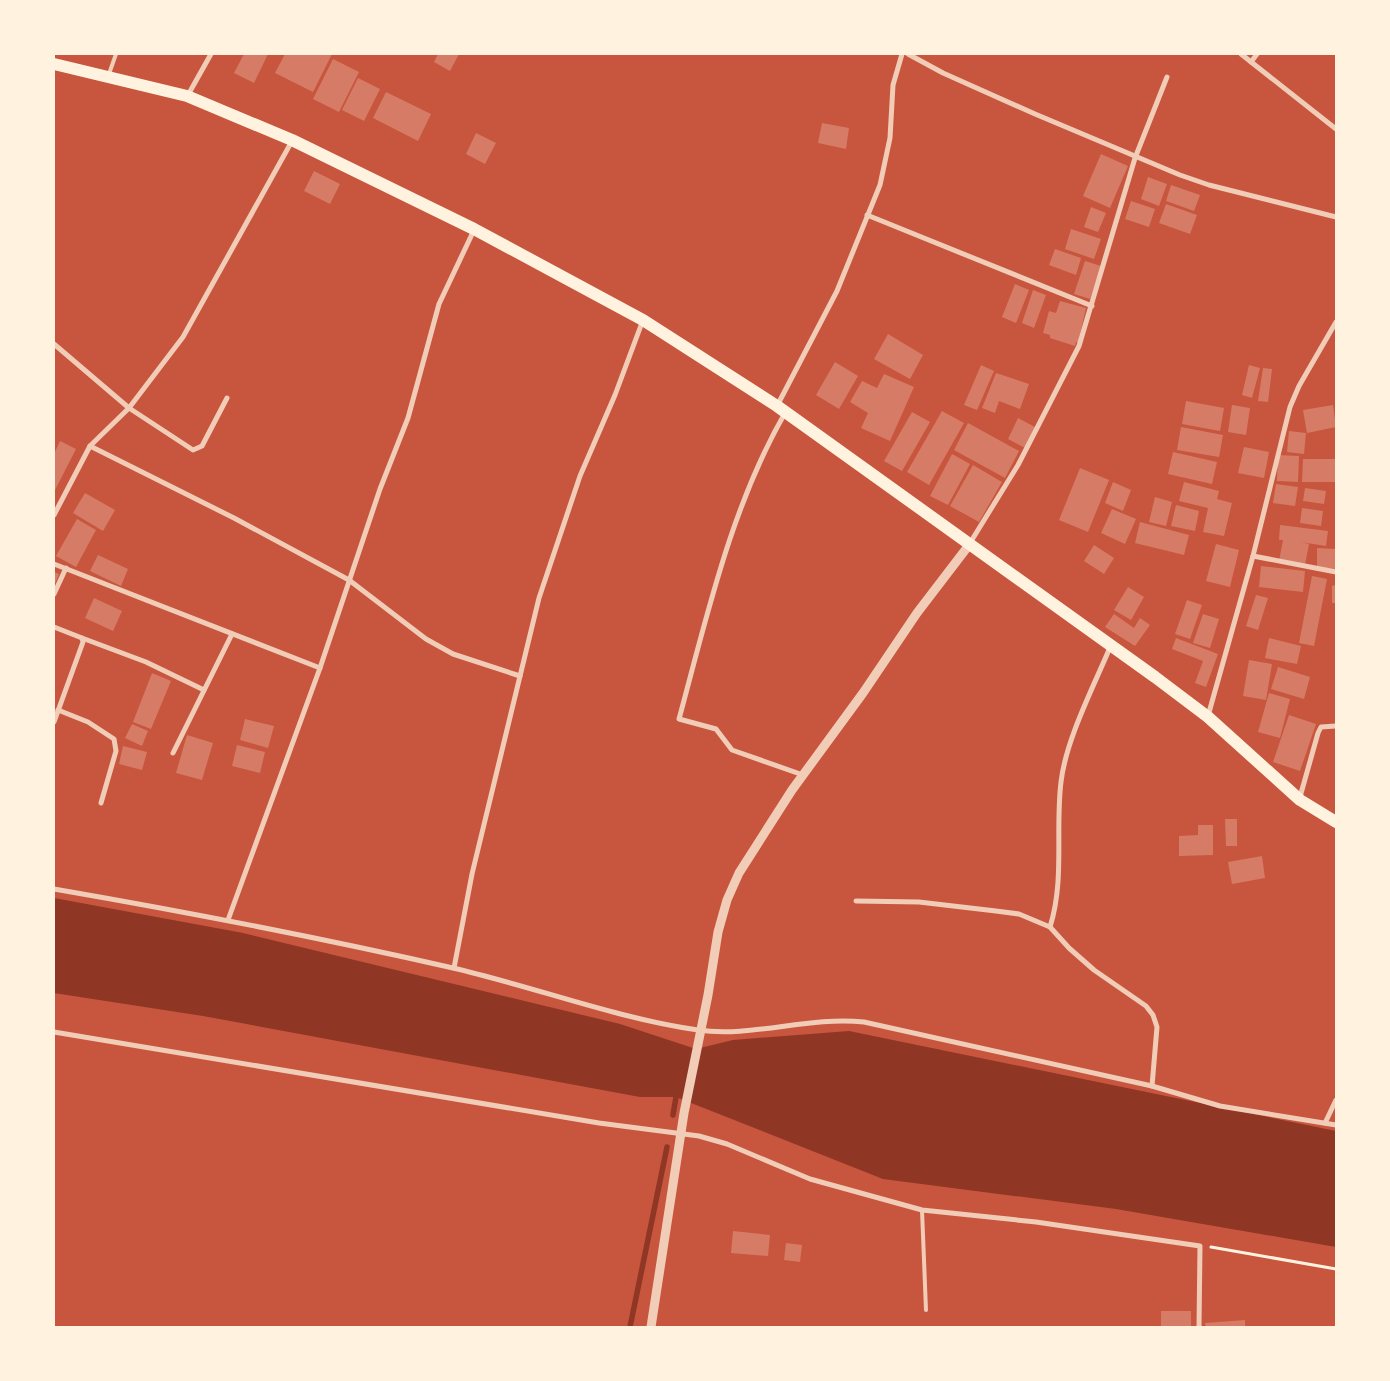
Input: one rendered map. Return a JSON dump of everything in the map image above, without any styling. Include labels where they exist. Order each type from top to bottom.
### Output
[{"type":"main road","points":[[54,64],[188,96],[292,140],[474,229],[643,320],[781,409],[886,483],[968,545],[1111,645],[1208,717],[1300,800],[1336,822]]},
{"type":"street","points":[[188,96],[211,54]]},
{"type":"street","points":[[803,776],[732,750],[716,729],[678,719],[716,583],[781,409],[857,246],[867,215],[880,185],[885,164],[893,85],[902,54]]},
{"type":"street","points":[[908,54],[943,73],[1135,158],[1209,185],[1336,217]]},
{"type":"street","points":[[1241,54],[1336,129]]},
{"type":"street","points":[[1251,62],[1257,54]]},
{"type":"street","points":[[651,1327],[684,1113],[718,932],[727,900],[739,873],[803,776],[863,693],[917,613],[968,545],[1018,465],[1079,346],[1135,158],[1167,77]]},
{"type":"street","points":[[54,515],[90,446],[128,408],[183,337],[292,140]]},
{"type":"street","points":[[867,215],[1092,306]]},
{"type":"street","points":[[228,920],[320,668],[380,489],[408,418],[439,304],[474,229]]},
{"type":"street","points":[[454,968],[472,874],[539,598],[580,476],[615,395],[643,320]]},
{"type":"street","points":[[1208,717],[1253,556],[1290,407],[1299,386],[1336,322]]},
{"type":"street","points":[[54,344],[128,408],[193,450],[197,450],[202,446],[227,398]]},
{"type":"street","points":[[90,446],[234,518],[349,580],[426,639],[453,654],[520,676]]},
{"type":"street","points":[[1253,556],[1336,572]]},
{"type":"street","points":[[54,564],[320,668]]},
{"type":"street","points":[[54,594],[66,568]]},
{"type":"street","points":[[54,627],[146,662],[204,690]]},
{"type":"street","points":[[173,753],[232,634]]},
{"type":"street","points":[[54,722],[82,646],[82,638]]},
{"type":"street","points":[[1050,927],[1058,903],[1059,818],[1064,766],[1111,645]]},
{"type":"street","points":[[58,710],[88,722],[114,739],[116,751],[102,802]]},
{"type":"street","points":[[1300,800],[1318,733],[1321,727],[1336,726]]},
{"type":"street","points":[[54,889],[228,920],[454,968],[654,1022],[701,1030],[734,1030],[842,1020],[864,1022],[1152,1086],[1220,1106],[1336,1125]]},
{"type":"street","points":[[856,901],[919,902],[1019,914],[1050,927],[1082,960],[1146,1006],[1153,1015],[1157,1026],[1152,1086]]},
{"type":"street","points":[[54,1032],[599,1123],[681,1132],[727,1144],[810,1179],[922,1210],[1036,1222],[1200,1246],[1199,1327]]},
{"type":"street","points":[[1325,1123],[1336,1100]]},
{"type":"lane","points":[[108,76],[116,54]]},
{"type":"lane","points":[[922,1210],[926,1310]]},
{"type":"path","points":[[1200,1246],[1336,1269]]},
{"type":"shaded area","points":[[54,898],[243,933],[620,1024],[696,1049],[733,1040],[849,1031],[1336,1131],[1336,1247],[1116,1209],[883,1179],[676,1097],[640,1097],[203,1016],[54,993]]},
{"type":"building","points":[[244,54],[268,54],[254,83],[234,73]]},
{"type":"building","points":[[285,54],[332,54],[313,92],[275,73]]},
{"type":"building","points":[[438,54],[459,54],[450,71],[434,62]]},
{"type":"building","points":[[333,59],[359,72],[339,112],[313,99]]},
{"type":"building","points":[[358,78],[380,89],[364,121],[342,110]]},
{"type":"building","points":[[386,92],[431,114],[418,141],[373,118]]},
{"type":"building","points":[[822,123],[849,128],[846,149],[818,143]]},
{"type":"building","points":[[476,133],[496,143],[485,164],[466,154]]},
{"type":"building","points":[[1101,154],[1128,166],[1110,208],[1083,196]]},
{"type":"building","points":[[314,171],[340,184],[330,204],[304,191]]},
{"type":"building","points":[[1148,177],[1167,184],[1159,206],[1141,199]]},
{"type":"building","points":[[1171,185],[1200,195],[1194,211],[1166,201]]},
{"type":"building","points":[[1131,201],[1155,209],[1149,227],[1125,219]]},
{"type":"building","points":[[1166,204],[1197,215],[1190,234],[1159,223]]},
{"type":"building","points":[[1091,207],[1106,213],[1098,232],[1084,227]]},
{"type":"building","points":[[1071,229],[1101,239],[1094,259],[1065,249]]},
{"type":"building","points":[[1055,249],[1081,258],[1076,275],[1049,265]]},
{"type":"building","points":[[1085,261],[1101,266],[1090,299],[1074,294]]},
{"type":"building","points":[[1015,284],[1029,290],[1016,323],[1002,317]]},
{"type":"building","points":[[1033,290],[1046,295],[1034,328],[1022,323]]},
{"type":"building","points":[[1060,301],[1086,308],[1078,343],[1076,342],[1075,346],[1050,338],[1050,335],[1043,333],[1049,311],[1056,313]]},
{"type":"building","points":[[888,334],[923,355],[910,379],[874,359]]},
{"type":"building","points":[[835,362],[858,376],[839,409],[816,395]]},
{"type":"building","points":[[981,365],[994,371],[977,410],[964,405]]},
{"type":"building","points":[[1249,365],[1260,368],[1252,398],[1242,395]]},
{"type":"building","points":[[1263,368],[1272,369],[1268,402],[1258,401]]},
{"type":"building","points":[[996,373],[1029,384],[1020,409],[999,401],[995,413],[982,408]]},
{"type":"building","points":[[884,374],[914,387],[890,441],[861,428],[868,413],[850,402],[862,381],[877,388]]},
{"type":"building","points":[[1186,401],[1224,408],[1220,431],[1182,424]]},
{"type":"building","points":[[1232,405],[1250,408],[1246,435],[1228,432]]},
{"type":"building","points":[[1333,405],[1336,427],[1307,433],[1303,410]]},
{"type":"building","points":[[942,411],[964,423],[929,485],[907,472]]},
{"type":"building","points":[[912,412],[930,422],[902,471],[884,461]]},
{"type":"building","points":[[1018,418],[1035,427],[1025,448],[1008,439]]},
{"type":"building","points":[[968,423],[1019,451],[1005,478],[954,450]]},
{"type":"building","points":[[1181,427],[1223,435],[1219,457],[1177,450]]},
{"type":"building","points":[[1289,431],[1306,433],[1304,454],[1287,452]]},
{"type":"building","points":[[60,441],[76,449],[54,492],[54,454]]},
{"type":"building","points":[[1244,447],[1269,452],[1264,478],[1238,473]]},
{"type":"building","points":[[1173,452],[1217,462],[1212,484],[1168,474]]},
{"type":"building","points":[[952,454],[970,464],[948,505],[930,496]]},
{"type":"building","points":[[1278,455],[1299,456],[1298,482],[1277,481]]},
{"type":"building","points":[[1303,459],[1336,459],[1336,482],[1302,482]]},
{"type":"building","points":[[973,465],[1002,482],[979,522],[950,506]]},
{"type":"building","points":[[1080,468],[1109,480],[1088,532],[1059,520]]},
{"type":"building","points":[[1113,482],[1131,490],[1123,511],[1105,503]]},
{"type":"building","points":[[1184,482],[1219,491],[1217,499],[1232,503],[1224,536],[1203,532],[1208,508],[1179,501]]},
{"type":"building","points":[[1276,484],[1298,487],[1295,506],[1273,503]]},
{"type":"building","points":[[1305,488],[1326,491],[1324,504],[1303,501]]},
{"type":"building","points":[[85,493],[115,510],[103,531],[73,513]]},
{"type":"building","points":[[1155,497],[1172,502],[1166,526],[1149,522]]},
{"type":"building","points":[[1176,505],[1199,511],[1195,531],[1171,526]]},
{"type":"building","points":[[1302,508],[1323,511],[1321,526],[1300,523]]},
{"type":"building","points":[[1112,509],[1136,519],[1125,544],[1101,533]]},
{"type":"building","points":[[77,519],[96,530],[76,567],[56,556]]},
{"type":"building","points":[[1140,522],[1189,535],[1184,555],[1135,543]]},
{"type":"building","points":[[1280,525],[1328,531],[1326,546],[1300,542],[1309,544],[1305,565],[1279,561],[1283,540],[1279,540]]},
{"type":"building","points":[[1216,544],[1239,550],[1230,587],[1206,581]]},
{"type":"building","points":[[1094,545],[1114,558],[1104,574],[1084,561]]},
{"type":"building","points":[[1317,548],[1336,549],[1336,569],[1317,568]]},
{"type":"building","points":[[98,555],[128,569],[121,586],[90,571]]},
{"type":"building","points":[[1261,566],[1305,571],[1303,592],[1259,587]]},
{"type":"building","points":[[54,572],[59,574],[54,586]]},
{"type":"building","points":[[1312,576],[1327,579],[1314,646],[1299,643]]},
{"type":"building","points":[[1336,585],[1336,603],[1332,603],[1332,586]]},
{"type":"building","points":[[1128,587],[1144,597],[1131,620],[1114,610]]},
{"type":"building","points":[[1256,595],[1268,598],[1258,630],[1246,626]]},
{"type":"building","points":[[94,598],[122,611],[113,631],[85,618]]},
{"type":"building","points":[[1187,600],[1202,605],[1190,639],[1175,634]]},
{"type":"building","points":[[1114,614],[1134,628],[1140,618],[1150,625],[1135,646],[1105,627]]},
{"type":"building","points":[[1203,614],[1219,619],[1210,648],[1193,643]]},
{"type":"building","points":[[1176,638],[1218,654],[1206,687],[1195,683],[1203,661],[1172,649]]},
{"type":"building","points":[[1269,638],[1301,646],[1297,664],[1265,658]]},
{"type":"building","points":[[1249,660],[1272,664],[1266,700],[1243,696]]},
{"type":"building","points":[[1278,667],[1310,677],[1304,699],[1271,689]]},
{"type":"building","points":[[152,673],[171,681],[151,729],[133,722]]},
{"type":"building","points":[[1269,693],[1290,699],[1280,738],[1258,732]]},
{"type":"building","points":[[1289,715],[1316,724],[1300,771],[1273,762]]},
{"type":"building","points":[[245,719],[274,726],[268,748],[240,740]]},
{"type":"building","points":[[132,724],[148,731],[142,746],[125,738]]},
{"type":"building","points":[[187,735],[213,743],[202,780],[176,773]]},
{"type":"building","points":[[237,745],[265,752],[260,773],[232,766]]},
{"type":"building","points":[[123,746],[147,752],[142,770],[119,764]]},
{"type":"building","points":[[1225,819],[1237,819],[1237,846],[1226,846]]},
{"type":"building","points":[[1198,825],[1213,825],[1213,855],[1179,856],[1179,836],[1198,835]]},
{"type":"building","points":[[1262,856],[1265,878],[1232,884],[1228,862]]},
{"type":"building","points":[[733,1231],[770,1235],[768,1256],[731,1253]]},
{"type":"building","points":[[786,1243],[802,1245],[800,1262],[784,1260]]},
{"type":"building","points":[[1161,1311],[1191,1311],[1191,1326],[1161,1326]]},
{"type":"building","points":[[1245,1320],[1245,1327],[1206,1327],[1205,1323]]},
{"type":"waterway","points":[[673,1115],[676,1097]]},
{"type":"waterway","points":[[630,1327],[667,1147]]}]
